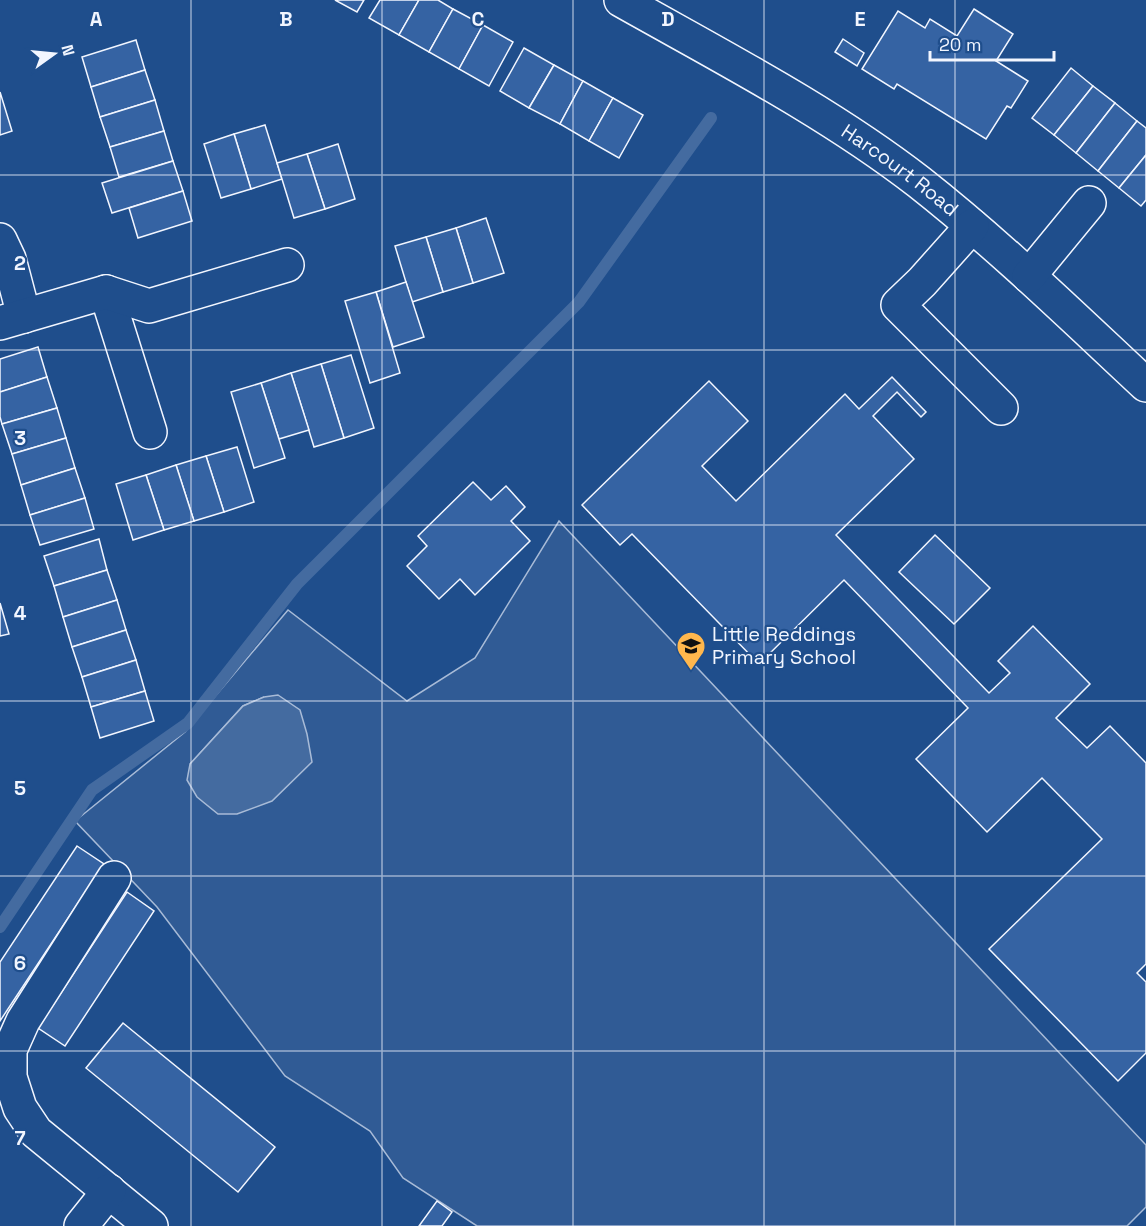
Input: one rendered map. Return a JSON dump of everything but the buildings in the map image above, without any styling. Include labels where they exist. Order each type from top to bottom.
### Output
[{"type":"street","name":"Harcourt Road","points":[[621,0],[770,83],[850,133],[919,182],[1029,276],[1146,385]]},
{"type":"street","points":[[1029,276],[1089,203]]},
{"type":"street","points":[[972,226],[898,305],[1001,408]]},
{"type":"street","points":[[0,240],[9,258],[12,320],[106,292],[149,306],[287,265]]},
{"type":"street","points":[[106,292],[150,432]]},
{"type":"street","points":[[114,878],[23,1021],[10,1050],[10,1077],[20,1108],[36,1132],[150,1226]]},
{"type":"street","points":[[81,1226],[109,1191]]},
{"type":"shaded area","points":[[559,521],[1146,1145],[1146,1207],[1127,1226],[477,1226],[403,1178],[370,1131],[285,1076],[157,907],[75,821],[185,732],[288,610],[407,701],[475,658]],"holes":[[[264,697],[190,764],[243,706]]]},
{"type":"shaded area","points":[[278,695],[300,710],[312,762],[272,801],[237,814],[218,814],[197,797],[187,780],[190,764],[243,706],[264,697]]},
{"type":"waterway","points":[[0,927],[92,790],[188,723],[297,584],[579,302],[711,118]]},
{"type":"place","name":"Little Reddings Primary School","points":[[691,672]]}]
